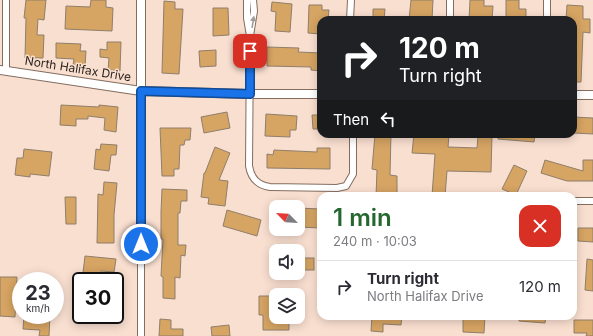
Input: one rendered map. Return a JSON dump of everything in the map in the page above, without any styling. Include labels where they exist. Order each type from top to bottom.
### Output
[{"type":"street","points":[[3,70],[6,0]]},
{"type":"street","points":[[141,0],[141,336]]},
{"type":"street","points":[[247,0],[250,36],[250,172],[255,181],[264,186],[337,188],[346,186],[353,174],[353,138]]},
{"type":"street","points":[[250,36],[254,11],[253,0]]},
{"type":"street","points":[[350,16],[351,0]]},
{"type":"street","points":[[450,0],[450,16]]},
{"type":"street","points":[[547,0],[547,16]]},
{"type":"street","name":"North Halifax Drive","points":[[3,70],[141,91],[317,94]]},
{"type":"street","points":[[577,95],[593,95]]},
{"type":"street","points":[[577,201],[593,201]]},
{"type":"building","points":[[26,0],[46,0],[44,20],[38,19],[37,35],[44,35],[43,58],[25,58],[26,18],[24,18]]},
{"type":"building","points":[[91,0],[106,0],[106,7],[113,8],[112,31],[65,29],[66,6],[90,7]]},
{"type":"building","points":[[411,0],[433,0],[432,16],[409,16]]},
{"type":"building","points":[[470,0],[484,0],[484,6],[493,6],[492,16],[469,16]]},
{"type":"building","points":[[506,0],[519,0],[519,9],[526,9],[526,16],[506,16]]},
{"type":"building","points":[[164,1],[175,2],[175,9],[183,9],[179,74],[162,73]]},
{"type":"building","points":[[272,2],[292,4],[290,32],[275,31],[276,12],[271,11]]},
{"type":"building","points":[[309,5],[322,5],[322,10],[329,10],[328,16],[317,16],[317,34],[308,33]]},
{"type":"building","points":[[567,5],[583,6],[583,19],[590,19],[590,33],[583,32],[581,82],[577,82],[577,16],[566,16]]},
{"type":"building","points":[[213,8],[228,8],[229,35],[213,36]]},
{"type":"building","points":[[373,9],[385,9],[384,16],[373,16]]},
{"type":"building","points":[[107,42],[121,42],[120,71],[108,70],[109,58],[100,57],[100,49],[107,50]]},
{"type":"building","points":[[56,43],[81,44],[80,51],[86,51],[85,66],[73,65],[74,59],[56,58]]},
{"type":"building","points":[[267,47],[299,48],[298,52],[317,53],[317,71],[311,70],[311,67],[267,66]]},
{"type":"building","points":[[216,50],[216,66],[200,67],[199,51]]},
{"type":"building","points":[[61,105],[99,107],[99,105],[118,107],[116,132],[104,130],[105,118],[88,116],[88,119],[76,119],[76,126],[60,125]]},
{"type":"building","points":[[227,112],[230,128],[204,133],[201,117]]},
{"type":"building","points":[[266,114],[297,116],[296,130],[290,130],[290,137],[265,136]]},
{"type":"building","points":[[312,115],[317,115],[317,129],[313,129]]},
{"type":"building","points":[[577,117],[593,118],[593,134],[577,133]]},
{"type":"building","points":[[160,128],[191,128],[190,140],[185,140],[184,145],[180,145],[179,169],[174,169],[174,176],[162,176]]},
{"type":"building","points":[[375,138],[391,138],[390,175],[397,176],[397,192],[376,192],[377,170],[372,169]]},
{"type":"building","points":[[414,138],[449,138],[448,147],[477,148],[478,138],[492,138],[491,172],[447,171],[445,192],[432,192],[435,154],[412,153]]},
{"type":"building","points":[[498,138],[534,138],[534,142]]},
{"type":"building","points":[[101,144],[117,145],[116,155],[111,155],[109,171],[94,169],[96,149],[100,150]]},
{"type":"building","points":[[215,147],[230,153],[219,180],[228,181],[225,206],[208,204],[209,198],[201,197],[204,173]]},
{"type":"building","points":[[317,148],[330,148],[330,169],[267,168],[267,154],[273,155],[274,150],[317,152]]},
{"type":"building","points":[[24,149],[52,152],[49,176],[30,174],[30,177],[15,175],[17,158],[23,158]]},
{"type":"building","points":[[545,160],[583,171],[583,160],[593,160],[593,181],[567,181],[541,173]]},
{"type":"building","points":[[514,165],[527,171],[517,192],[509,192],[502,189]]},
{"type":"building","points":[[104,182],[117,183],[114,215],[114,243],[97,243],[98,194],[103,195]]},
{"type":"building","points":[[162,189],[187,190],[187,201],[181,201],[180,213],[178,213],[178,245],[186,245],[185,256],[181,255],[180,278],[175,277],[175,299],[163,298],[163,277],[161,276],[163,239],[161,239]]},
{"type":"building","points":[[65,197],[76,197],[76,224],[66,224]]},
{"type":"building","points":[[305,208],[317,209],[317,228],[305,227]]},
{"type":"building","points":[[227,210],[261,220],[257,236],[223,226]]},
{"type":"building","points":[[578,228],[593,228],[593,242],[578,241]]},
{"type":"building","points":[[85,256],[116,259],[114,272],[83,272]]},
{"type":"building","points":[[305,258],[314,258],[314,270],[305,270]]},
{"type":"building","points":[[587,259],[593,260],[593,291],[585,290]]},
{"type":"building","points":[[0,277],[12,277],[12,317],[0,316]]},
{"type":"building","points":[[259,296],[269,296],[269,324],[289,324],[289,330],[263,330],[263,315],[259,315]]},
{"type":"building","points":[[160,319],[171,320],[171,329],[183,329],[183,336],[159,336]]},
{"type":"building","points":[[372,320],[402,320],[401,325],[383,324],[383,332],[371,331]]},
{"type":"building","points":[[463,320],[485,320],[484,333],[463,332]]},
{"type":"building","points":[[519,320],[545,320],[545,323]]},
{"type":"building","points":[[574,320],[593,320],[593,336],[586,336],[587,333],[574,333]]},
{"type":"building","points":[[23,324],[50,324],[49,336],[39,336],[40,330],[23,329]]},
{"type":"building","points":[[229,325],[230,336],[212,336],[211,327]]},
{"type":"route","points":[[141,244],[141,91],[250,94],[250,51]]}]
